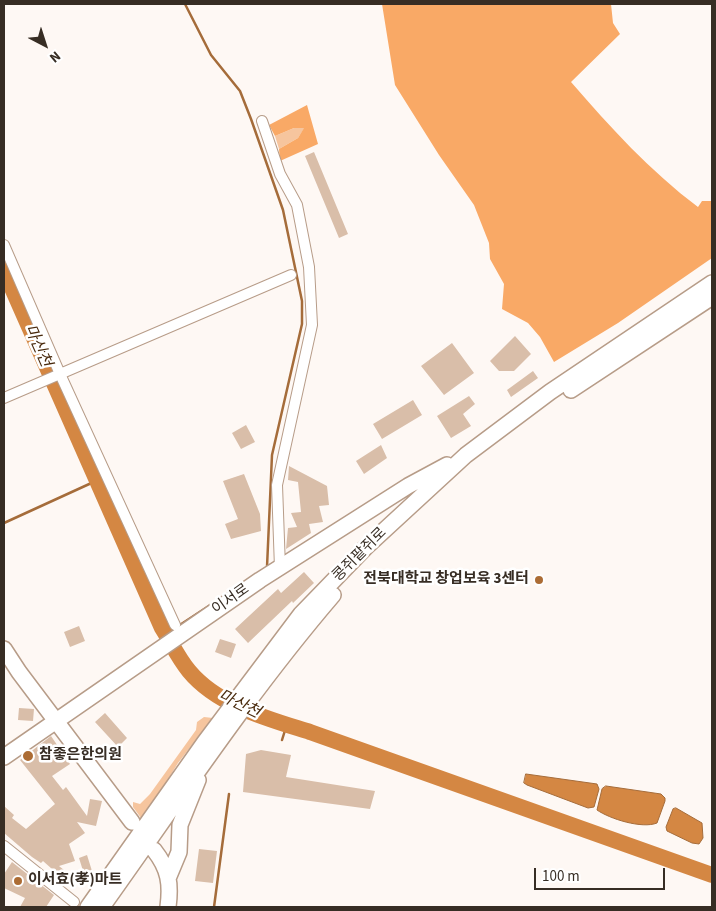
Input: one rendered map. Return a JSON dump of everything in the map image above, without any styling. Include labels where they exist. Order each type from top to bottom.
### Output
[{"type":"main road","name":"콩쥐팥쥐로","points":[[88,907],[251,689],[301,614],[365,548],[466,454],[550,392],[712,283]]},
{"type":"main road","name":"콩쥐팥쥐로","points":[[251,689],[333,594],[398,528],[471,463],[546,406],[712,297]]},
{"type":"main road","name":"이서로","points":[[4,757],[160,651],[176,632],[408,486],[466,454]]},
{"type":"main road","points":[[4,649],[19,672],[132,822]]},
{"type":"main road","name":"콩쥐팥쥐로","points":[[102,907],[200,768],[226,723]]},
{"type":"main road","points":[[169,876],[179,852],[180,825],[198,781],[200,768]]},
{"type":"main road","points":[[154,850],[169,876],[168,907]]},
{"type":"street","points":[[262,121],[280,174],[297,205],[309,268],[312,325],[277,485],[280,568]]},
{"type":"street","points":[[4,245],[58,375],[176,632]]},
{"type":"street","points":[[4,398],[291,275]]},
{"type":"street","points":[[4,846],[74,902]]},
{"type":"shaded area","points":[[382,4],[611,4],[613,23],[620,34],[571,82],[631,148],[663,179],[698,207],[702,201],[712,201],[712,258],[618,323],[554,362],[540,337],[528,323],[502,309],[504,284],[490,259],[489,243],[474,205],[439,155],[395,85]]},
{"type":"shaded area","points":[[307,105],[318,144],[280,161],[279,149],[298,138],[304,128],[294,128],[275,136],[269,125]]},
{"type":"shaded area","points":[[305,127],[298,138],[279,149],[275,136],[294,128]]},
{"type":"shaded area","points":[[204,717],[213,718],[178,763],[159,794],[141,818],[133,807],[133,802],[140,804],[150,794],[196,730],[197,722]]},
{"type":"shaded area","points":[[526,774],[597,784],[599,789],[594,807],[588,808],[527,785],[524,783]]},
{"type":"shaded area","points":[[606,786],[661,794],[665,801],[657,823],[651,825],[635,824],[610,817],[597,810],[602,789]]},
{"type":"shaded area","points":[[676,808],[702,823],[703,838],[699,844],[692,843],[667,831],[666,827],[673,809]]},
{"type":"building","points":[[314,152],[348,234],[339,238],[305,156]]},
{"type":"building","points":[[515,336],[531,354],[514,371],[499,371],[490,361]]},
{"type":"building","points":[[452,343],[474,373],[444,395],[421,366]]},
{"type":"building","points":[[533,371],[538,378],[511,397],[507,390]]},
{"type":"building","points":[[469,396],[475,404],[463,414],[471,426],[451,438],[437,416]]},
{"type":"building","points":[[413,400],[422,415],[382,439],[373,424]]},
{"type":"building","points":[[246,425],[255,442],[241,449],[232,433]]},
{"type":"building","points":[[381,445],[387,458],[364,474],[356,461]]},
{"type":"building","points":[[289,466],[327,486],[329,505],[319,506],[323,522],[309,524],[311,533],[286,549],[288,528],[297,527],[291,513],[301,512],[298,482],[288,480]]},
{"type":"building","points":[[244,474],[260,514],[261,531],[231,539],[225,524],[238,519],[223,481]]},
{"type":"building","points":[[304,572],[314,583],[248,643],[235,629],[278,589],[281,593]]},
{"type":"building","points":[[79,626],[85,641],[70,647],[64,632]]},
{"type":"building","points":[[220,639],[236,644],[231,658],[215,652]]},
{"type":"building","points":[[19,708],[34,709],[33,721],[18,720]]},
{"type":"building","points":[[105,713],[127,738],[118,747],[95,722]]},
{"type":"building","points":[[51,736],[70,764],[52,776],[63,790],[66,787],[87,816],[90,799],[102,801],[96,826],[77,822],[85,833],[69,844],[75,861],[59,866],[74,878],[70,885],[43,861],[41,863],[32,857],[4,833],[4,806],[14,815],[12,818],[26,829],[55,804],[20,760]]},
{"type":"building","points":[[261,750],[291,755],[286,777],[375,791],[370,809],[243,792],[246,754]]},
{"type":"building","points":[[199,849],[217,851],[213,883],[195,881]]},
{"type":"building","points":[[87,855],[92,871],[84,874],[79,858]]},
{"type":"building","points":[[12,862],[54,895],[46,907],[20,907],[25,898],[4,888],[4,874]]},
{"type":"waterway","points":[[185,4],[211,55],[240,91],[283,210],[302,301],[302,324],[272,455],[267,567]]},
{"type":"waterway","name":"마산천","points":[[4,270],[162,628],[185,666],[201,683],[214,693],[245,710],[712,875]]},
{"type":"waterway","points":[[4,523],[98,480]]},
{"type":"waterway","points":[[166,634],[221,598]]},
{"type":"waterway","points":[[282,740],[287,724]]},
{"type":"waterway","points":[[214,907],[229,794]]},
{"type":"place","name":"전북대학교 창업보육 3센터","points":[[539,580]]},
{"type":"place","name":"참좋은한의원","points":[[28,756]]},
{"type":"place","name":"이서효(孝)마트","points":[[18,881]]}]
